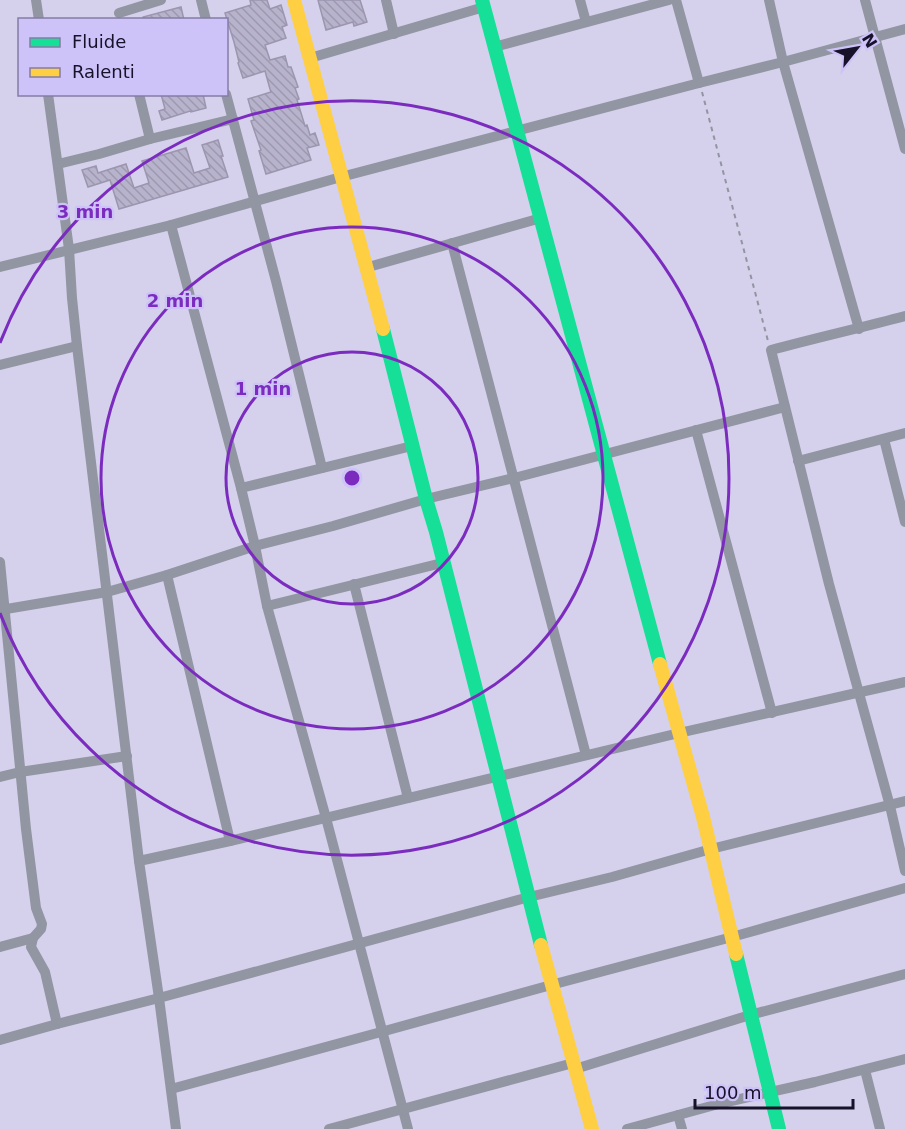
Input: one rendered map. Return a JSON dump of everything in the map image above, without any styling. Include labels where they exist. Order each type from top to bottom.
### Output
[{"type":"street","points":[[36,0],[39,18]]},
{"type":"street","points":[[115,0],[119,16],[161,0]]},
{"type":"street","points":[[201,0],[206,18]]},
{"type":"street","points":[[294,0],[436,532],[442,563],[551,985],[592,1129]]},
{"type":"street","points":[[386,0],[394,34]]},
{"type":"street","points":[[580,0],[586,22]]},
{"type":"street","points":[[494,46],[669,0]]},
{"type":"street","points":[[676,0],[699,83]]},
{"type":"street","points":[[769,0],[783,62],[859,329]]},
{"type":"street","points":[[866,0],[902,123],[905,149]]},
{"type":"street","points":[[310,58],[394,34],[483,4],[711,849],[779,1129]]},
{"type":"street","points":[[0,267],[171,225],[341,177],[905,29]]},
{"type":"street","points":[[48,96],[69,249],[77,346],[139,861],[176,1129]]},
{"type":"street","points":[[139,96],[150,139]]},
{"type":"street","points":[[227,96],[322,468]]},
{"type":"street","points":[[58,164],[233,119]]},
{"type":"street","points":[[365,268],[541,218]]},
{"type":"street","points":[[171,225],[241,488],[267,606],[408,1129]]},
{"type":"street","points":[[452,243],[586,755]]},
{"type":"street","points":[[905,316],[771,350],[830,584],[890,806],[905,872]]},
{"type":"street","points":[[0,365],[77,346]]},
{"type":"street","points":[[3,609],[107,592],[255,546],[426,499],[784,407]]},
{"type":"street","points":[[696,430],[772,713]]},
{"type":"street","points":[[798,461],[905,434]]},
{"type":"street","points":[[884,439],[905,522]]},
{"type":"street","points":[[241,488],[412,446]]},
{"type":"street","points":[[0,562],[20,772],[36,908],[42,924],[41,929],[33,938],[31,947],[45,972],[57,1024]]},
{"type":"street","points":[[267,606],[442,563]]},
{"type":"street","points":[[167,575],[230,842]]},
{"type":"street","points":[[354,584],[408,798]]},
{"type":"street","points":[[139,861],[230,842],[586,755],[905,682]]},
{"type":"street","points":[[0,695],[13,691]]},
{"type":"street","points":[[0,777],[127,756]]},
{"type":"street","points":[[0,1040],[529,897],[905,801]]},
{"type":"street","points":[[171,1089],[905,888]]},
{"type":"street","points":[[0,947],[33,938]]},
{"type":"street","points":[[329,1129],[574,1066],[750,1015],[905,974]]},
{"type":"street","points":[[627,1129],[905,1059]]},
{"type":"street","points":[[865,1070],[880,1129]]},
{"type":"street","points":[[678,1115],[682,1129]]},
{"type":"path","points":[[699,83],[771,350]]},
{"type":"building","points":[[250,0],[267,0],[270,9],[281,5],[287,25],[282,27],[286,38],[265,45],[270,60],[285,56],[288,67],[291,67],[298,87],[295,88],[299,99],[297,100],[305,126],[307,125],[310,135],[315,133],[319,145],[307,148],[311,160],[266,174],[251,121],[254,120],[248,99],[271,92],[265,71],[243,78],[225,13],[251,5]]},
{"type":"building","points":[[318,0],[360,0],[367,22],[354,26],[353,22],[326,30]]},
{"type":"building","points":[[181,7],[184,18],[143,18]]},
{"type":"building","points":[[162,96],[203,96],[206,108],[162,120],[159,111],[165,109]]},
{"type":"building","points":[[218,140],[228,177],[119,209],[110,180],[88,187],[82,170],[96,166],[98,173],[126,164],[134,188],[149,183],[142,161],[186,148],[194,173],[210,168],[202,145]]},
{"type":"traffic: fast","points":[[482,0],[660,664]]},
{"type":"traffic: fast","points":[[383,329],[541,945]]},
{"type":"traffic: fast","points":[[736,954],[779,1129]]},
{"type":"traffic: slow","points":[[294,0],[383,329]]},
{"type":"traffic: slow","points":[[660,664],[703,817],[736,954]]},
{"type":"traffic: slow","points":[[541,945],[592,1129]]}]
